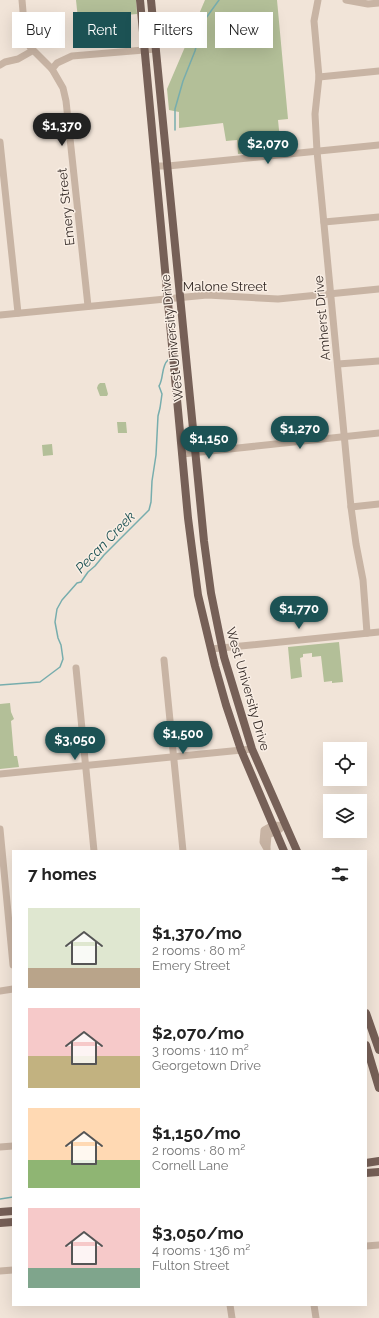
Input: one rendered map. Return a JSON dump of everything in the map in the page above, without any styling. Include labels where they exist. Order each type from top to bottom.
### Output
[{"type":"main road","name":"West University Drive","points":[[140,0],[182,454],[196,581],[211,649],[227,710],[241,750],[284,850]]},
{"type":"main road","name":"West University Drive","points":[[151,0],[204,541],[211,593],[222,648],[252,749],[297,850]]},
{"type":"main road","points":[[367,1016],[379,1050]]},
{"type":"main road","points":[[367,1048],[379,1088]]},
{"type":"main road","points":[[367,1163],[379,1161]]},
{"type":"main road","points":[[367,1173],[379,1172]]},
{"type":"main road","points":[[0,1212],[12,1211]]},
{"type":"main road","points":[[0,1223],[12,1222]]},
{"type":"street","name":"Emery Street","points":[[22,0],[25,35],[30,47],[52,69],[63,88],[69,117],[88,306]]},
{"type":"street","name":"Amherst Drive","points":[[318,0],[314,21],[319,77],[314,114],[351,507],[363,580],[367,633]]},
{"type":"street","points":[[346,0],[368,4],[379,3]]},
{"type":"street","points":[[52,69],[57,63],[72,56],[156,49]]},
{"type":"street","points":[[0,65],[5,62],[18,59],[32,50]]},
{"type":"street","points":[[319,77],[379,71]]},
{"type":"street","points":[[0,142],[18,314]]},
{"type":"street","points":[[156,166],[379,145]]},
{"type":"street","points":[[324,222],[379,217]]},
{"type":"street","name":"Malone Street","points":[[0,315],[207,295],[278,299],[379,289]]},
{"type":"street","points":[[338,364],[379,361]]},
{"type":"street","points":[[182,454],[379,432]]},
{"type":"street","points":[[351,507],[379,504]]},
{"type":"street","points":[[211,649],[379,632]]},
{"type":"street","points":[[164,660],[183,850]]},
{"type":"street","points":[[76,668],[94,850]]},
{"type":"street","points":[[0,774],[252,749]]},
{"type":"street","points":[[267,850],[263,842],[264,830],[286,826]]},
{"type":"street","points":[[0,829],[12,955]]},
{"type":"street","points":[[0,991],[12,989]]},
{"type":"street","points":[[0,1147],[12,1146]]},
{"type":"street","points":[[367,1246],[379,1245]]},
{"type":"street","points":[[0,1271],[12,1270]]},
{"type":"street","points":[[230,1306],[232,1318]]},
{"type":"street","points":[[314,1306],[316,1318]]},
{"type":"green space","points":[[76,0],[136,0],[137,14],[131,15],[131,12],[77,12]]},
{"type":"green space","points":[[205,0],[277,0],[288,119],[278,120],[281,150],[238,154],[237,140],[226,141],[223,123],[179,128],[179,112],[169,110],[167,89],[185,48],[207,48],[207,12],[200,12]]},
{"type":"green space","points":[[100,383],[105,383],[108,394],[107,396],[100,396],[97,388]]},
{"type":"green space","points":[[117,422],[126,422],[127,433],[118,433]]},
{"type":"green space","points":[[52,444],[53,455],[43,456],[42,445]]},
{"type":"green space","points":[[339,642],[343,682],[324,682],[321,656],[312,657],[312,653],[303,654],[303,657],[300,658],[302,677],[291,679],[288,647]]},
{"type":"green space","points":[[10,703],[11,712],[14,719],[11,721],[14,756],[17,756],[19,767],[0,769],[0,704]]},
{"type":"waterway","name":"Pecan Creek","points":[[175,130],[175,109],[183,81],[195,51],[200,31],[206,18],[219,0]]},
{"type":"waterway","name":"Pecan Creek","points":[[0,685],[40,682],[60,667],[63,659],[55,622],[57,609],[62,600],[149,510],[156,455],[158,416],[162,394],[159,386],[162,379],[164,365],[168,360]]},
{"type":"waterway","points":[[0,1199],[12,1197]]}]
